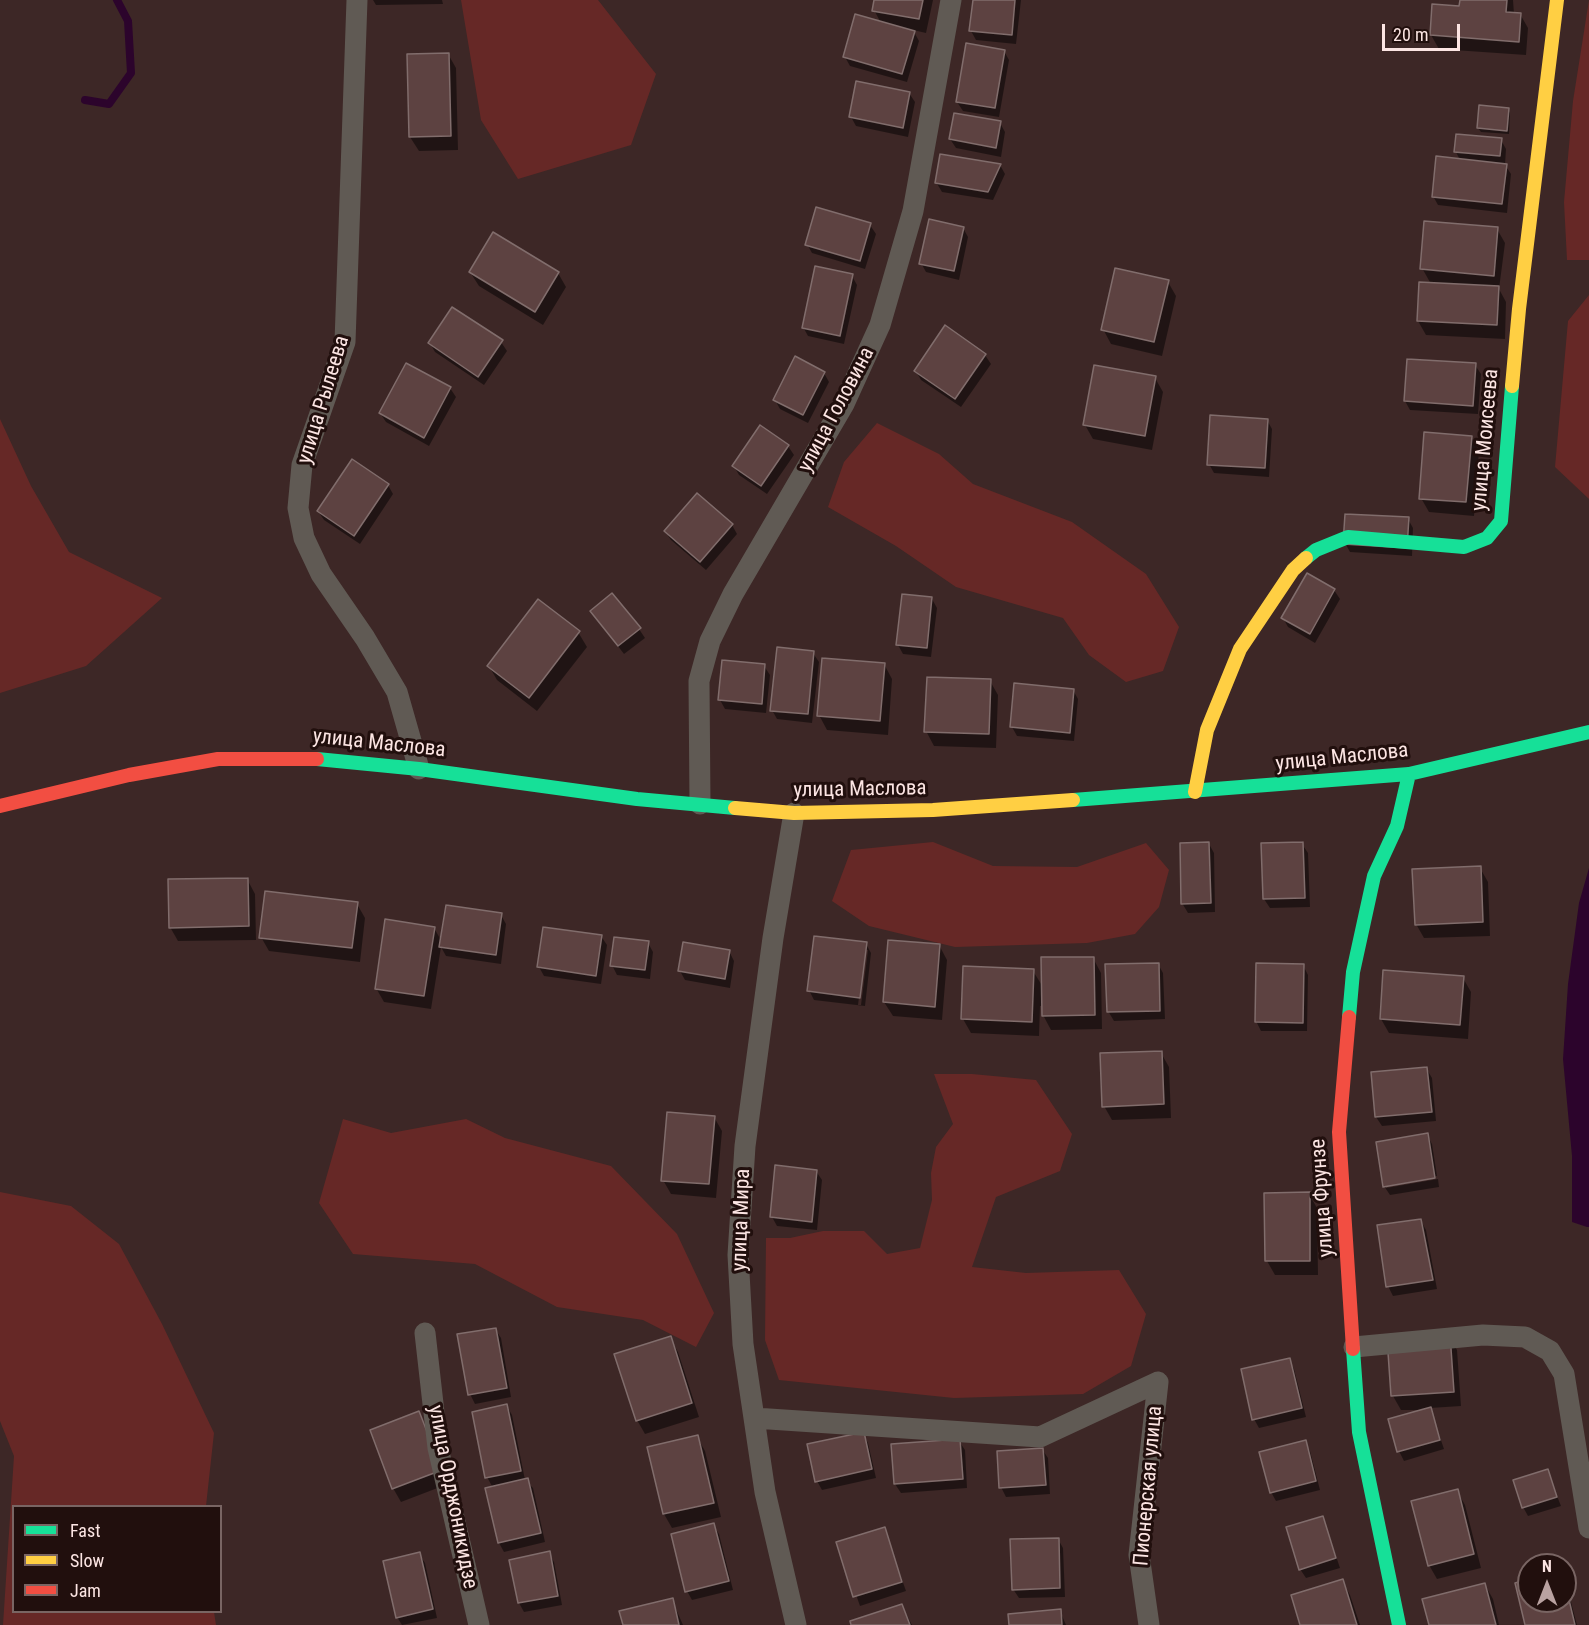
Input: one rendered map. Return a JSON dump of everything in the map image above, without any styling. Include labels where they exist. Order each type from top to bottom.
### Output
[{"type":"street","name":"улица Рылеева","points":[[357,0],[345,342],[302,465],[298,508],[304,538],[321,574],[365,638],[397,692],[419,769]]},
{"type":"street","name":"улица Головина","points":[[700,804],[699,681],[710,641],[734,594],[844,404],[880,325],[913,211],[951,0]]},
{"type":"street","name":"улица Моисеева","points":[[1195,792],[1208,730],[1240,649],[1293,570],[1316,550],[1348,537],[1464,547],[1487,538],[1501,521],[1519,309],[1557,0]]},
{"type":"street","name":"улица Маслова","points":[[0,806],[129,775],[218,759],[301,757],[419,769],[637,799],[795,813],[933,810],[1195,792],[1409,774],[1589,732]]},
{"type":"street","name":"улица Фрунзе","points":[[1399,1625],[1359,1432],[1339,1132],[1353,972],[1374,876],[1397,826],[1409,774]]},
{"type":"street","name":"улица Мира","points":[[795,813],[773,938],[745,1146],[738,1255],[743,1344],[765,1492],[796,1625]]},
{"type":"street","name":"улица Орджоникидзе","points":[[425,1333],[438,1448],[479,1625]]},
{"type":"street","points":[[1354,1347],[1483,1335],[1525,1337],[1550,1351],[1564,1374],[1589,1528]]},
{"type":"street","name":"Пионерская улица","points":[[754,1418],[1040,1437],[1158,1382],[1139,1555],[1149,1625]]},
{"type":"shaded area","points":[[461,0],[598,0],[656,74],[631,145],[518,179],[481,120]]},
{"type":"shaded area","points":[[1589,0],[1589,260],[1567,260],[1564,202],[1573,101]]},
{"type":"shaded area","points":[[1589,295],[1589,499],[1555,467],[1568,321]]},
{"type":"shaded area","points":[[0,419],[31,486],[69,552],[162,598],[86,666],[0,693]]},
{"type":"shaded area","points":[[877,423],[939,454],[973,484],[1072,522],[1146,574],[1179,627],[1163,671],[1126,682],[1089,655],[1063,618],[956,587],[896,546],[828,507],[844,462]]},
{"type":"shaded area","points":[[933,842],[993,866],[1077,867],[1146,843],[1169,870],[1159,907],[1135,934],[1087,943],[955,947],[869,926],[832,901],[851,850]]},
{"type":"shaded area","points":[[1589,868],[1589,1227],[1587,1227],[1572,1222],[1572,1156],[1563,1059],[1568,984],[1579,903]]},
{"type":"shaded area","points":[[934,1074],[972,1074],[1036,1080],[1072,1134],[1060,1171],[996,1197],[972,1267],[1026,1273],[1119,1270],[1146,1314],[1131,1366],[1083,1394],[954,1398],[779,1380],[765,1340],[766,1238],[790,1238],[823,1231],[864,1231],[887,1254],[920,1248],[932,1200],[931,1173],[936,1147],[953,1124]]},
{"type":"shaded area","points":[[343,1119],[391,1133],[466,1119],[505,1138],[611,1166],[677,1234],[714,1313],[696,1347],[643,1320],[557,1307],[475,1264],[353,1254],[319,1203]]},
{"type":"shaded area","points":[[0,1192],[71,1206],[119,1244],[162,1324],[214,1433],[206,1505],[12,1505],[12,1613],[214,1613],[216,1625],[3,1625],[14,1456],[0,1421]]},
{"type":"building","points":[[874,0],[923,0],[919,19],[872,11]]},
{"type":"building","points":[[973,0],[1015,0],[1012,35],[969,31]]},
{"type":"building","points":[[1460,0],[1507,0],[1506,12],[1521,13],[1519,42],[1430,35],[1432,4],[1459,6]]},
{"type":"building","points":[[855,14],[915,31],[902,74],[843,57]]},
{"type":"building","points":[[966,43],[1005,50],[995,108],[956,102]]},
{"type":"building","points":[[449,53],[451,136],[409,137],[407,54]]},
{"type":"building","points":[[856,81],[910,92],[903,128],[849,117]]},
{"type":"building","points":[[1479,105],[1509,108],[1507,131],[1477,128]]},
{"type":"building","points":[[954,113],[1001,121],[996,148],[949,139]]},
{"type":"building","points":[[1456,134],[1502,138],[1500,156],[1454,152]]},
{"type":"building","points":[[940,154],[1001,164],[988,192],[935,183]]},
{"type":"building","points":[[1436,156],[1507,164],[1502,204],[1432,197]]},
{"type":"building","points":[[816,207],[871,223],[860,261],[805,245]]},
{"type":"building","points":[[929,219],[964,227],[954,271],[919,264]]},
{"type":"building","points":[[1424,221],[1498,227],[1494,276],[1420,269]]},
{"type":"building","points":[[493,232],[559,272],[535,312],[469,272]]},
{"type":"building","points":[[815,266],[853,274],[840,336],[802,328]]},
{"type":"building","points":[[1115,268],[1169,280],[1154,342],[1101,330]]},
{"type":"building","points":[[1419,282],[1499,286],[1497,325],[1417,321]]},
{"type":"building","points":[[452,307],[503,340],[478,377],[428,343]]},
{"type":"building","points":[[945,325],[986,354],[955,399],[914,371]]},
{"type":"building","points":[[795,356],[825,372],[803,415],[773,400]]},
{"type":"building","points":[[1407,359],[1476,363],[1473,406],[1404,401]]},
{"type":"building","points":[[406,363],[451,387],[424,438],[379,413]]},
{"type":"building","points":[[1094,365],[1156,376],[1145,436],[1083,425]]},
{"type":"building","points":[[1210,415],[1268,419],[1265,468],[1207,465]]},
{"type":"building","points":[[760,425],[789,445],[761,486],[732,466]]},
{"type":"building","points":[[1424,432],[1472,436],[1466,502],[1419,499]]},
{"type":"building","points":[[352,459],[389,484],[354,536],[317,511]]},
{"type":"building","points":[[697,493],[733,524],[700,562],[664,531]]},
{"type":"building","points":[[1345,514],[1409,517],[1407,548],[1343,544]]},
{"type":"building","points":[[1307,573],[1335,589],[1310,634],[1281,618]]},
{"type":"building","points":[[612,593],[641,628],[618,646],[590,611]]},
{"type":"building","points":[[902,594],[932,597],[927,648],[896,645]]},
{"type":"building","points":[[538,599],[580,631],[529,698],[487,666]]},
{"type":"building","points":[[777,647],[814,651],[808,714],[770,711]]},
{"type":"building","points":[[822,658],[885,663],[880,721],[817,716]]},
{"type":"building","points":[[722,660],[765,664],[762,704],[718,700]]},
{"type":"building","points":[[927,677],[991,679],[989,734],[924,732]]},
{"type":"building","points":[[1014,683],[1074,689],[1070,733],[1010,727]]},
{"type":"building","points":[[1209,842],[1211,903],[1181,904],[1180,843]]},
{"type":"building","points":[[1303,842],[1305,898],[1263,899],[1261,843]]},
{"type":"building","points":[[1481,866],[1483,922],[1415,925],[1412,869]]},
{"type":"building","points":[[248,878],[249,926],[169,928],[168,879]]},
{"type":"building","points":[[265,891],[358,902],[352,948],[259,938]]},
{"type":"building","points":[[446,905],[502,913],[496,955],[439,947]]},
{"type":"building","points":[[385,919],[435,927],[424,996],[375,989]]},
{"type":"building","points":[[543,927],[602,935],[596,976],[537,967]]},
{"type":"building","points":[[814,936],[867,942],[860,998],[807,991]]},
{"type":"building","points":[[614,937],[649,941],[645,970],[610,966]]},
{"type":"building","points":[[888,940],[940,944],[935,1007],[883,1002]]},
{"type":"building","points":[[683,942],[730,950],[725,979],[678,971]]},
{"type":"building","points":[[1041,957],[1094,957],[1095,1015],[1042,1016]]},
{"type":"building","points":[[1159,963],[1160,1011],[1107,1012],[1105,964]]},
{"type":"building","points":[[1256,963],[1304,964],[1303,1023],[1255,1022]]},
{"type":"building","points":[[963,966],[1034,969],[1032,1022],[961,1019]]},
{"type":"building","points":[[1383,970],[1464,976],[1460,1025],[1380,1019]]},
{"type":"building","points":[[1162,1051],[1164,1104],[1102,1107],[1100,1053]]},
{"type":"building","points":[[1427,1067],[1432,1112],[1375,1117],[1371,1072]]},
{"type":"building","points":[[667,1112],[715,1116],[709,1184],[661,1181]]},
{"type":"building","points":[[1428,1133],[1435,1178],[1383,1187],[1376,1142]]},
{"type":"building","points":[[775,1165],[817,1170],[812,1222],[770,1217]]},
{"type":"building","points":[[1310,1192],[1310,1261],[1265,1261],[1264,1193]]},
{"type":"building","points":[[1421,1219],[1433,1280],[1386,1287],[1377,1225]]},
{"type":"building","points":[[496,1328],[507,1388],[468,1395],[457,1334]]},
{"type":"building","points":[[1450,1334],[1454,1392],[1391,1396],[1387,1338]]},
{"type":"building","points":[[671,1336],[692,1403],[636,1421],[614,1354]]},
{"type":"building","points":[[1290,1358],[1302,1408],[1252,1420],[1241,1369]]},
{"type":"building","points":[[507,1404],[521,1471],[485,1478],[472,1412]]},
{"type":"building","points":[[1431,1407],[1440,1440],[1397,1452],[1388,1419]]},
{"type":"building","points":[[419,1411],[442,1470],[392,1489],[370,1430]]},
{"type":"building","points":[[864,1432],[872,1469],[815,1482],[807,1444]]},
{"type":"building","points":[[698,1435],[714,1503],[663,1514],[647,1447]]},
{"type":"building","points":[[960,1439],[963,1479],[894,1484],[891,1444]]},
{"type":"building","points":[[1306,1440],[1316,1481],[1270,1493],[1259,1452]]},
{"type":"building","points":[[1043,1448],[1046,1485],[999,1488],[997,1451]]},
{"type":"building","points":[[1548,1469],[1557,1497],[1522,1508],[1513,1480]]},
{"type":"building","points":[[528,1478],[541,1533],[498,1543],[485,1488]]},
{"type":"building","points":[[1458,1489],[1474,1554],[1428,1566],[1411,1501]]},
{"type":"building","points":[[1323,1516],[1336,1558],[1299,1570],[1286,1527]]},
{"type":"building","points":[[714,1523],[729,1581],[685,1592],[671,1534]]},
{"type":"building","points":[[885,1527],[902,1582],[853,1597],[836,1542]]},
{"type":"building","points":[[1059,1538],[1060,1588],[1012,1590],[1010,1539]]},
{"type":"building","points":[[550,1551],[558,1596],[518,1603],[509,1560]]},
{"type":"building","points":[[420,1552],[433,1609],[396,1618],[383,1561]]},
{"type":"building","points":[[1343,1579],[1357,1625],[1300,1625],[1291,1595]]},
{"type":"building","points":[[1485,1583],[1496,1625],[1429,1625],[1422,1599]]},
{"type":"building","points":[[673,1598],[679,1625],[623,1625],[619,1611]]},
{"type":"building","points":[[902,1604],[910,1625],[851,1625],[850,1621]]},
{"type":"building","points":[[1061,1609],[1062,1625],[1009,1625],[1008,1614]]},
{"type":"building","points":[[1522,1613],[1572,1613],[1575,1625],[1525,1625]]},
{"type":"waterway","points":[[85,100],[109,104],[131,73],[128,21],[117,0]]},
{"type":"traffic: fast","points":[[1306,558],[1316,550],[1348,537],[1464,547],[1487,538],[1501,521],[1512,386]]},
{"type":"traffic: fast","points":[[1073,800],[1409,774],[1589,732]]},
{"type":"traffic: fast","points":[[317,759],[419,769],[637,799],[735,808]]},
{"type":"traffic: fast","points":[[1349,1017],[1353,972],[1374,876],[1397,826],[1409,774]]},
{"type":"traffic: fast","points":[[1353,1349],[1359,1432],[1399,1625]]},
{"type":"traffic: slow","points":[[1512,386],[1519,309],[1557,0]]},
{"type":"traffic: slow","points":[[1195,792],[1207,730],[1240,649],[1293,570],[1306,558]]},
{"type":"traffic: slow","points":[[735,808],[794,813],[933,810],[1073,800]]},
{"type":"traffic: jam","points":[[0,806],[129,775],[218,759],[317,759]]},
{"type":"traffic: jam","points":[[1349,1017],[1339,1132],[1353,1349]]}]
